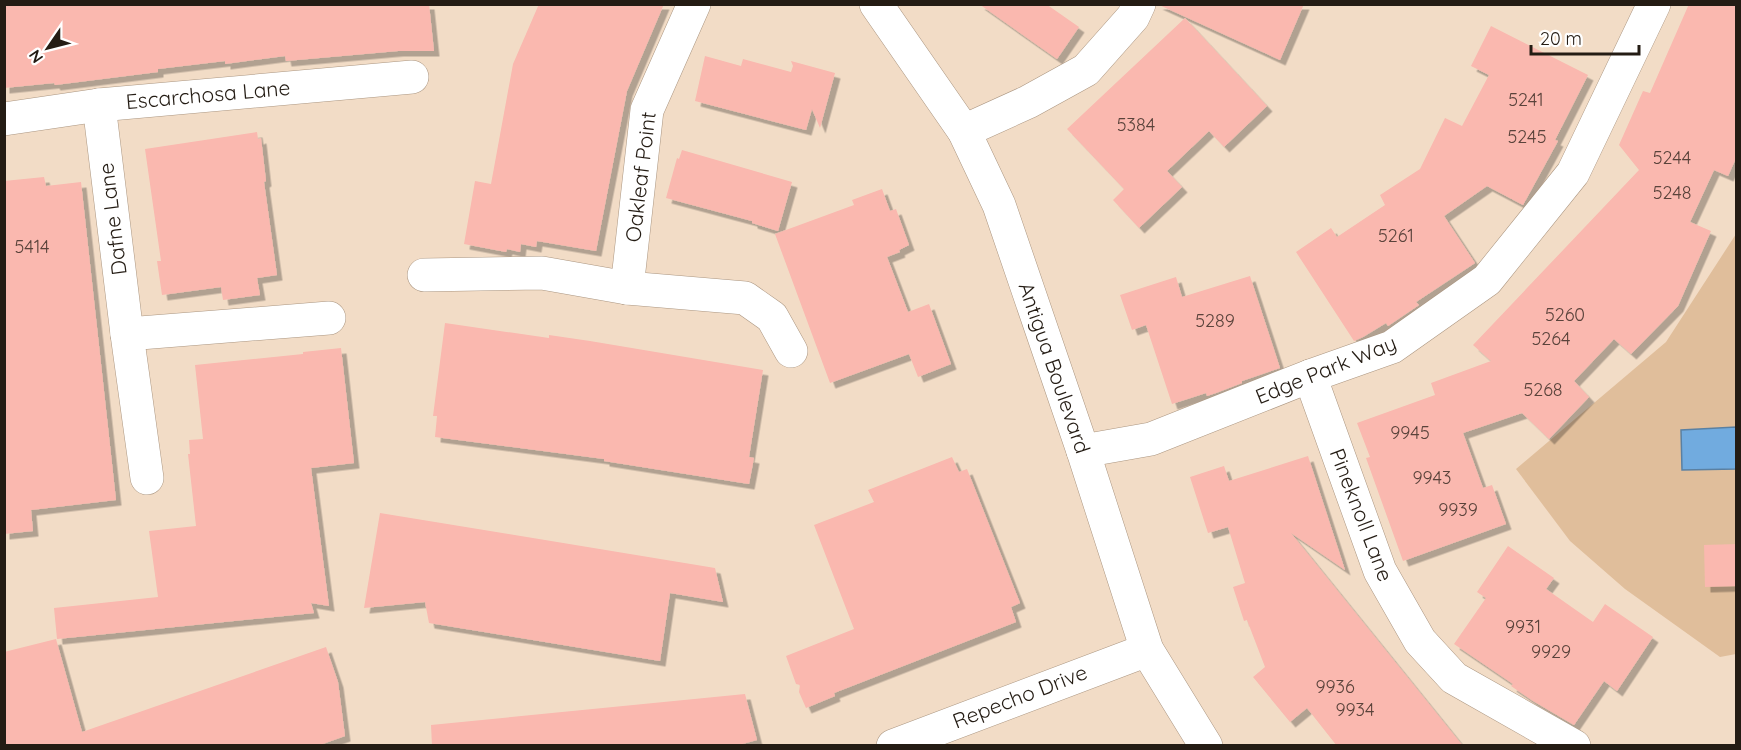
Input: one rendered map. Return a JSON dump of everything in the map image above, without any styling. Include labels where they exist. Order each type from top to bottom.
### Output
[{"type":"street","name":"Oakleaf Point","points":[[627,288],[647,110],[694,4]]},
{"type":"street","name":"Antigua Boulevard","points":[[876,4],[964,131],[999,205],[1083,451],[1147,650],[1206,746]]},
{"type":"street","points":[[964,131],[1028,102],[1086,70],[1133,17],[1138,4]]},
{"type":"street","name":"Edge Park Way","points":[[1083,451],[1150,439],[1310,376],[1392,347],[1487,280],[1573,173],[1654,4]]},
{"type":"street","name":"Escarchosa Lane","points":[[4,119],[99,105],[412,77]]},
{"type":"street","name":"Dafne Lane","points":[[99,105],[147,478]]},
{"type":"street","points":[[424,275],[542,273],[627,288],[745,298],[772,317],[791,351]]},
{"type":"street","points":[[127,334],[329,318]]},
{"type":"street","name":"Pineknoll Lane","points":[[1310,376],[1380,571],[1420,641],[1454,678],[1574,746]]},
{"type":"street","name":"Repecho Drive","points":[[893,746],[1147,650]]},
{"type":"shaded area","points":[[1736,234],[1736,654],[1720,657],[1625,589],[1570,541],[1516,469],[1666,342]]},
{"type":"water","points":[[1736,427],[1736,469],[1682,470],[1681,430]]},
{"type":"building","points":[[4,4],[429,4],[434,51],[398,51],[286,61],[285,56],[225,64],[225,61],[55,85],[54,83],[4,88]]},
{"type":"building","points":[[539,4],[664,4],[627,91],[596,251],[537,241],[536,247],[521,244],[520,252],[507,249],[506,252],[464,244],[475,181],[491,184],[513,64]]},
{"type":"building","points":[[979,4],[1046,4],[1079,27],[1057,59]]},
{"type":"building","points":[[1157,4],[1304,4],[1280,60]]},
{"type":"building","points":[[1689,4],[1737,4],[1737,156],[1728,176],[1714,170],[1690,222],[1711,231],[1678,306],[1631,354],[1614,339],[1574,381],[1589,397],[1549,439],[1522,413],[1463,433],[1483,488],[1492,485],[1506,524],[1403,561],[1366,458],[1370,457],[1357,423],[1435,395],[1431,383],[1491,361],[1473,345],[1639,170],[1619,145],[1643,91],[1650,93]]},
{"type":"building","points":[[1185,18],[1267,106],[1224,147],[1209,131],[1167,171],[1182,187],[1139,228],[1113,200],[1124,189],[1067,129]]},
{"type":"building","points":[[1491,26],[1588,75],[1555,140],[1558,141],[1523,205],[1487,186],[1444,216],[1475,263],[1416,302],[1419,305],[1388,326],[1386,323],[1354,341],[1296,252],[1331,228],[1337,237],[1385,205],[1380,195],[1420,169],[1445,118],[1462,126],[1489,75],[1471,66]]},
{"type":"building","points":[[705,56],[741,66],[743,59],[791,72],[793,66],[791,61],[835,73],[820,128],[812,109],[806,130],[695,101]]},
{"type":"building","points":[[257,132],[258,139],[261,138],[266,181],[264,182],[277,275],[257,278],[260,295],[223,300],[221,287],[162,295],[157,261],[161,261],[145,149]]},
{"type":"building","points":[[682,150],[792,182],[778,231],[752,223],[752,221],[666,198],[677,158],[679,159]]},
{"type":"building","points":[[44,177],[46,186],[81,182],[116,500],[31,510],[33,531],[4,534],[4,181]]},
{"type":"building","points":[[882,189],[890,211],[896,209],[909,245],[899,250],[900,252],[887,257],[908,312],[929,304],[951,364],[918,377],[909,354],[830,383],[775,234],[854,205],[852,200]]},
{"type":"building","points":[[1250,276],[1280,368],[1207,396],[1206,393],[1172,404],[1146,325],[1132,330],[1120,295],[1176,277],[1182,297]]},
{"type":"building","points":[[445,323],[549,338],[549,335],[590,341],[763,370],[749,457],[754,458],[749,484],[604,461],[604,459],[435,437],[437,416],[433,416]]},
{"type":"building","points":[[341,348],[354,463],[311,468],[329,606],[311,603],[314,613],[57,639],[54,608],[158,597],[149,531],[196,526],[188,454],[190,454],[189,440],[203,439],[195,365]]},
{"type":"building","points":[[1308,456],[1345,570],[1291,533],[1463,746],[1337,746],[1307,708],[1290,722],[1253,677],[1265,667],[1247,620],[1244,621],[1233,587],[1245,583],[1228,527],[1208,533],[1190,477],[1224,466],[1229,481]]},
{"type":"building","points":[[952,457],[959,472],[967,469],[1020,603],[1011,607],[1016,622],[834,693],[835,696],[806,708],[799,692],[800,685],[796,684],[786,656],[854,629],[814,525],[874,502],[868,490]]},
{"type":"building","points":[[380,513],[715,568],[723,602],[670,593],[660,661],[429,623],[425,602],[364,608]]},
{"type":"building","points":[[1737,544],[1737,586],[1705,587],[1704,545]]},
{"type":"building","points":[[1508,546],[1554,578],[1546,589],[1593,622],[1605,604],[1653,637],[1617,691],[1604,681],[1574,725],[1533,701],[1511,686],[1513,684],[1454,644],[1486,598],[1477,592]]},
{"type":"building","points":[[56,639],[82,732],[326,647],[338,682],[345,736],[317,746],[4,746],[4,652]]},
{"type":"building","points":[[745,694],[757,740],[735,746],[432,746],[431,725]]}]
